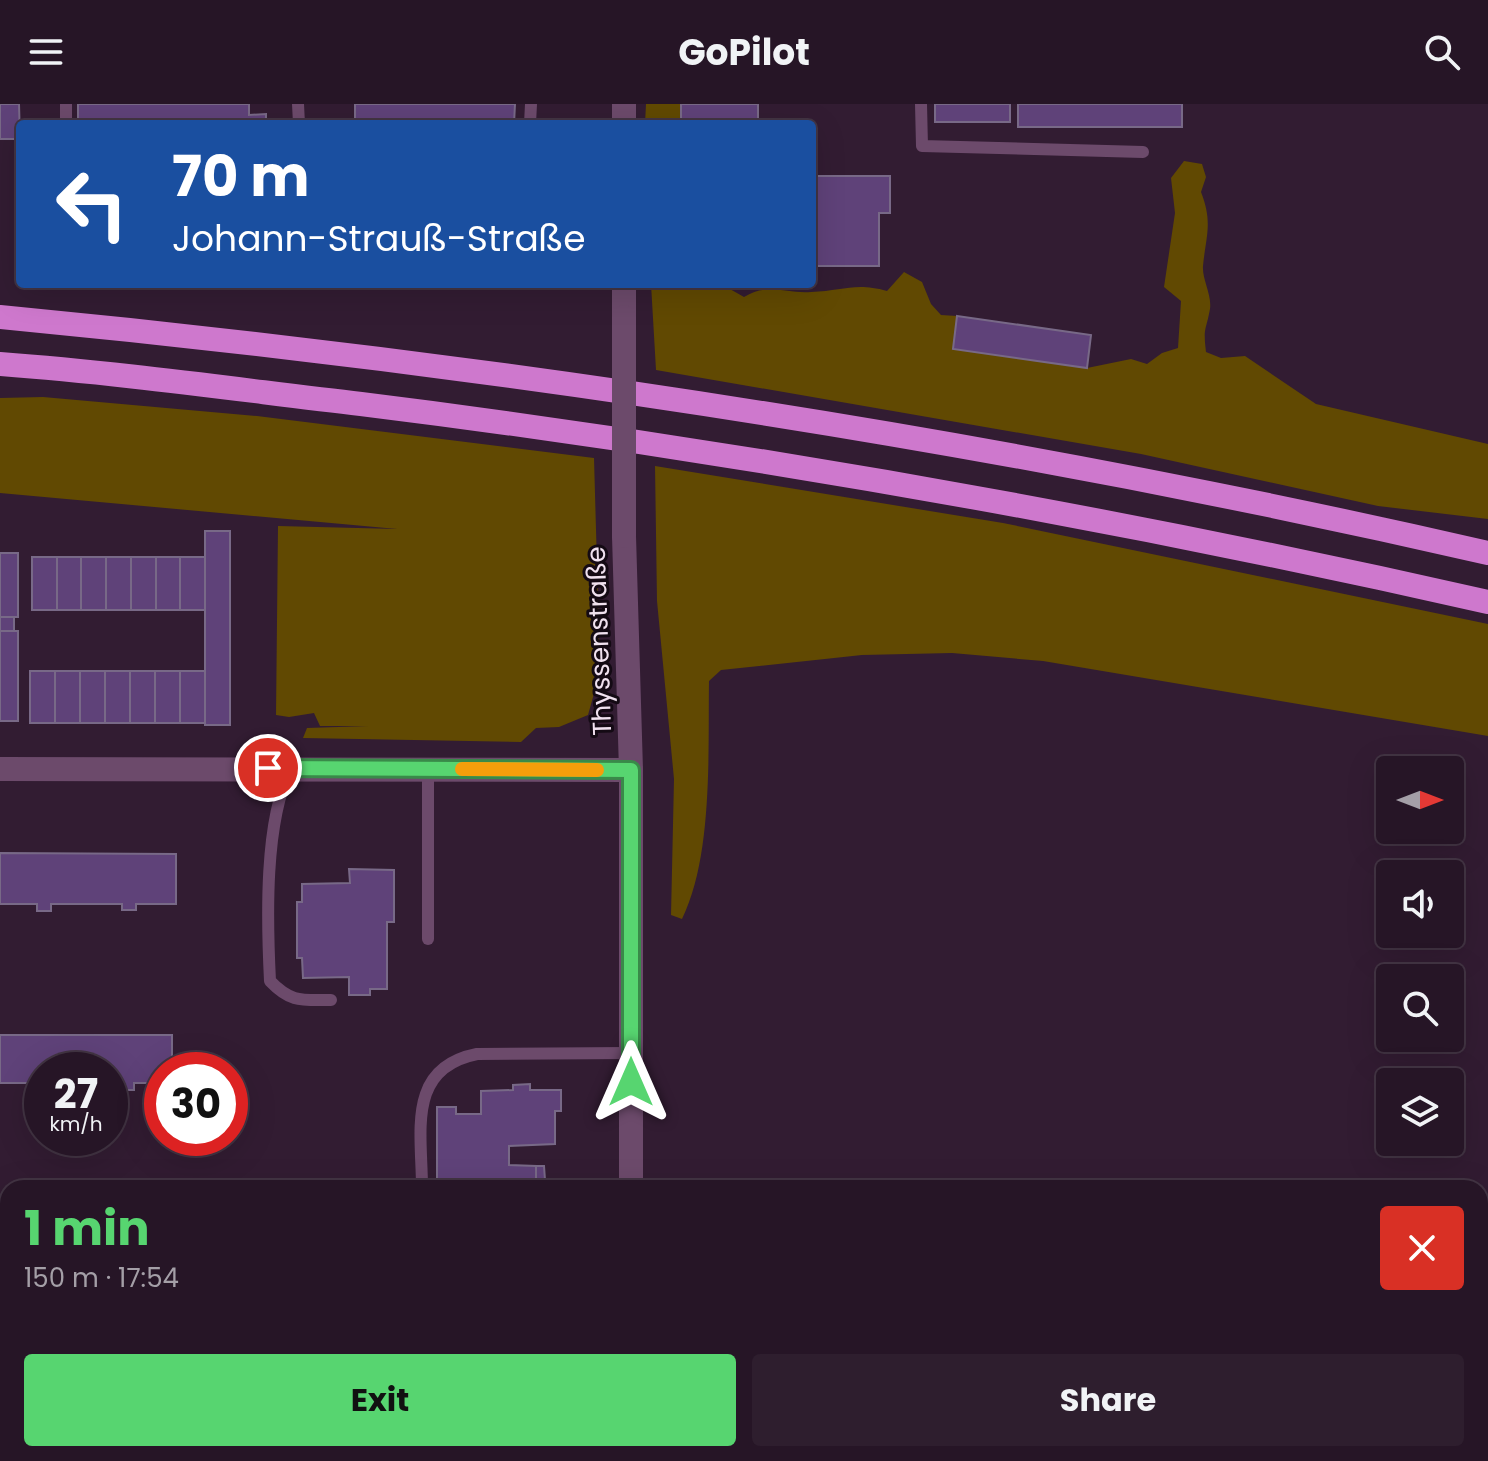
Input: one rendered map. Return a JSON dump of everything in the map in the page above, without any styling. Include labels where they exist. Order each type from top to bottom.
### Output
[{"type":"highway","points":[[0,317],[379,356],[662,395],[1180,485],[1488,553]]},
{"type":"highway","points":[[0,364],[480,419],[810,468],[1180,536],[1488,602]]},
{"type":"street","name":"Thyssenstraße","points":[[624,288],[624,536],[631,770],[631,1180]]},
{"type":"street","points":[[0,769],[631,770]]},
{"type":"lane","points":[[921,104],[922,146],[1143,152]]},
{"type":"lane","points":[[291,768],[281,788],[274,822],[270,981],[283,995],[297,1000],[331,1000]]},
{"type":"lane","points":[[428,769],[428,939]]},
{"type":"lane","points":[[422,1180],[422,1104],[427,1085],[455,1058],[477,1054],[631,1053]]},
{"type":"shaded area","points":[[646,104],[681,104],[681,120],[645,120]]},
{"type":"shaded area","points":[[1184,161],[1202,164],[1206,177],[1201,192],[1208,221],[1203,266],[1210,304],[1205,333],[1206,352],[1221,358],[1245,356],[1316,404],[1488,444],[1488,519],[1378,506],[1141,454],[656,370],[651,288],[728,288],[744,297],[769,289],[811,292],[866,287],[887,291],[904,272],[922,282],[931,304],[941,315],[957,316],[953,349],[1087,368],[1131,359],[1147,364],[1162,353],[1178,348],[1181,301],[1164,287],[1175,213],[1171,178]]},
{"type":"shaded area","points":[[43,397],[257,416],[594,458],[600,672],[588,715],[559,727],[536,728],[521,742],[303,738],[307,728],[368,726],[320,726],[314,713],[289,717],[276,715],[278,526],[397,529],[0,493],[0,398]]},
{"type":"shaded area","points":[[655,466],[1003,523],[1488,624],[1488,736],[1043,661],[952,653],[862,655],[721,670],[709,681],[704,835],[692,894],[682,919],[671,915],[674,779],[657,601]]},
{"type":"building","points":[[0,104],[19,104],[16,139],[0,139]]},
{"type":"building","points":[[78,104],[249,104],[249,115],[266,114],[266,120],[78,120]]},
{"type":"building","points":[[355,104],[515,104],[514,120],[355,120]]},
{"type":"building","points":[[681,104],[758,104],[758,120],[681,120]]},
{"type":"building","points":[[935,104],[1010,104],[1010,122],[935,122]]},
{"type":"building","points":[[1018,104],[1182,104],[1182,127],[1018,127]]},
{"type":"building","points":[[816,176],[890,176],[890,213],[879,213],[879,266],[816,266]]},
{"type":"building","points":[[957,316],[1091,335],[1087,368],[953,349]]},
{"type":"building","points":[[205,531],[230,531],[230,725],[205,725]]},
{"type":"building","points":[[0,553],[18,553],[18,617],[0,617]]},
{"type":"building","points":[[32,557],[57,557],[57,610],[32,610]]},
{"type":"building","points":[[57,557],[81,557],[81,610],[57,610]]},
{"type":"building","points":[[81,557],[106,557],[106,610],[81,610]]},
{"type":"building","points":[[106,557],[131,557],[131,610],[106,610]]},
{"type":"building","points":[[131,557],[156,557],[156,610],[131,610]]},
{"type":"building","points":[[156,557],[180,557],[180,610],[156,610]]},
{"type":"building","points":[[180,557],[205,557],[205,610],[180,610]]},
{"type":"building","points":[[0,617],[14,617],[14,631],[0,631]]},
{"type":"building","points":[[0,631],[18,631],[18,721],[0,721]]},
{"type":"building","points":[[30,671],[55,671],[55,723],[30,723]]},
{"type":"building","points":[[55,671],[80,671],[80,723],[55,723]]},
{"type":"building","points":[[80,671],[105,671],[105,723],[80,723]]},
{"type":"building","points":[[105,671],[130,671],[130,723],[105,723]]},
{"type":"building","points":[[130,671],[155,671],[155,723],[130,723]]},
{"type":"building","points":[[155,671],[180,671],[180,723],[155,723]]},
{"type":"building","points":[[180,671],[205,671],[205,723],[180,723]]},
{"type":"building","points":[[0,853],[176,854],[176,904],[136,904],[136,910],[122,910],[122,904],[51,904],[51,911],[37,911],[37,904],[0,904]]},
{"type":"building","points":[[349,869],[394,870],[394,922],[387,922],[387,989],[370,989],[370,995],[349,995],[349,977],[303,978],[302,958],[297,958],[297,902],[302,902],[302,884],[350,883]]},
{"type":"building","points":[[0,1035],[172,1035],[172,1052],[144,1052],[144,1083],[134,1083],[134,1090],[128,1090],[128,1052],[24,1052],[24,1083],[0,1083]]},
{"type":"building","points":[[530,1084],[530,1090],[561,1090],[561,1111],[555,1111],[555,1144],[509,1146],[509,1165],[536,1166],[536,1180],[437,1180],[437,1107],[456,1107],[456,1114],[481,1114],[481,1091],[513,1090],[513,1085]]},
{"type":"building","points":[[536,1166],[544,1166],[545,1180],[536,1180]]},
{"type":"slow traffic","points":[[462,769],[597,770]]},
{"type":"route","points":[[268,768],[631,770],[631,1082]]}]
